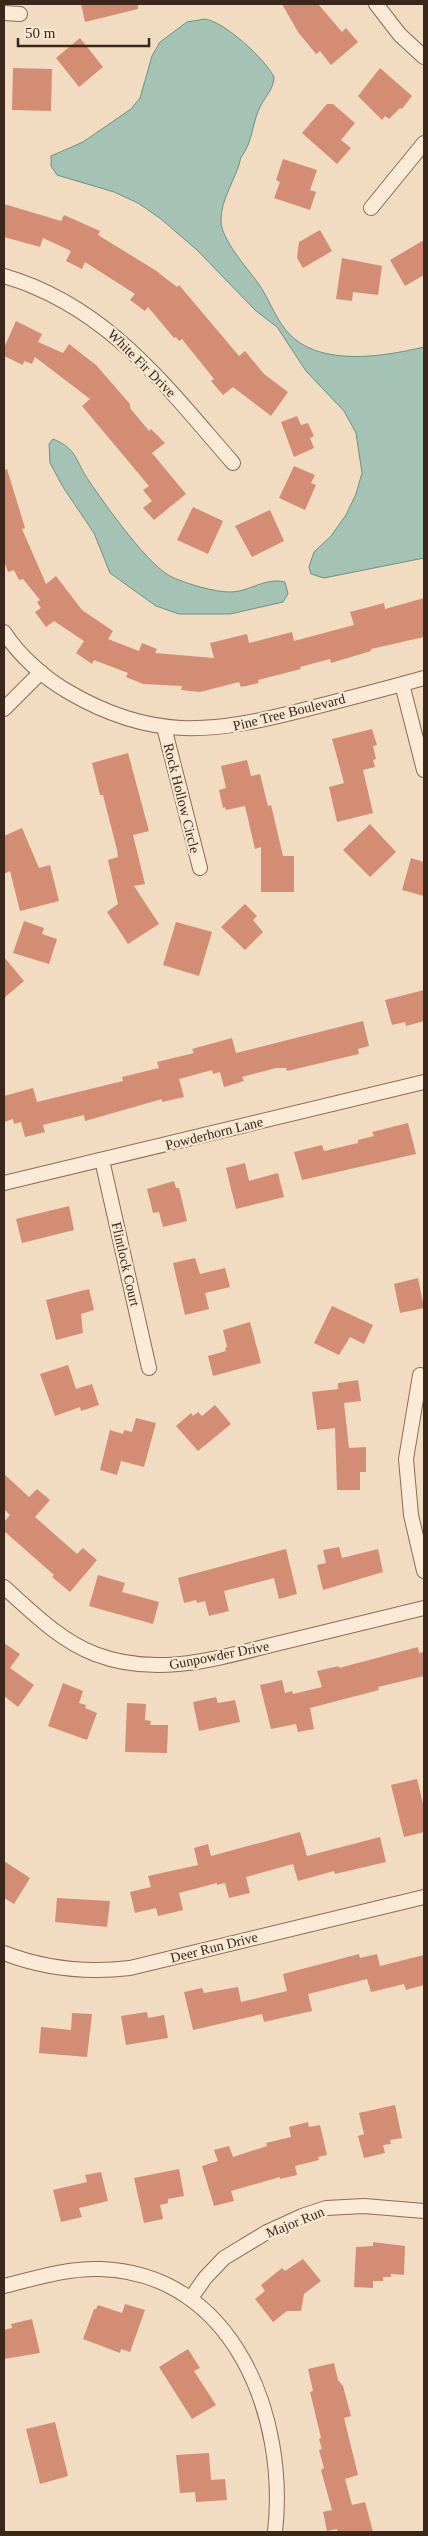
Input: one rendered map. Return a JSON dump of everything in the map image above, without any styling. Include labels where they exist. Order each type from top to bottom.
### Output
[{"type":"street","points":[[376,4],[400,35],[424,57]]},
{"type":"street","points":[[4,13],[20,14]]},
{"type":"street","points":[[371,208],[424,142]]},
{"type":"street","name":"White Fir Drive","points":[[4,276],[52,294],[107,328],[143,361],[233,463]]},
{"type":"street","name":"Pine Tree Boulevard","points":[[4,632],[41,672],[60,687],[102,710],[140,723],[164,727],[206,729],[241,725],[424,678]]},
{"type":"street","points":[[4,709],[41,672]]},
{"type":"street","points":[[402,684],[424,770]]},
{"type":"street","name":"Rock Hollow Circle","points":[[164,727],[200,868]]},
{"type":"street","name":"Powderhorn Lane","points":[[4,1183],[424,1082]]},
{"type":"street","name":"Flintlock Court","points":[[102,1160],[150,1368]]},
{"type":"street","points":[[420,1376],[406,1459],[411,1515],[424,1571]]},
{"type":"street","name":"Gunpowder Drive","points":[[4,1587],[42,1622],[82,1648],[121,1662],[153,1666],[202,1661],[424,1608]]},
{"type":"street","name":"Deer Run Drive","points":[[4,1953],[24,1961],[64,1969],[130,1968],[424,1897]]},
{"type":"street","name":"Major Run","points":[[191,2298],[205,2278],[224,2258],[267,2232],[302,2216],[326,2208],[364,2206],[424,2211]]},
{"type":"street","points":[[4,2286],[60,2272],[101,2269],[150,2278],[191,2298],[210,2313],[232,2341],[248,2369],[264,2406],[275,2454],[278,2495],[275,2532]]},
{"type":"shaded area","points":[[205,19],[223,27],[244,42],[274,77],[271,88],[258,111],[248,145],[241,157],[223,205],[221,222],[222,229],[230,245],[262,288],[281,324],[298,341],[313,350],[331,354],[369,356],[424,347],[424,558],[324,578],[311,574],[309,567],[314,552],[331,536],[346,515],[356,494],[362,473],[356,433],[344,411],[306,371],[277,327],[256,311],[197,250],[161,219],[138,203],[114,192],[57,175],[51,166],[51,156],[83,142],[131,109],[140,98],[152,56],[160,42],[187,22]]},
{"type":"shaded area","points":[[53,439],[72,451],[84,474],[117,519],[141,549],[164,572],[186,583],[224,592],[244,590],[271,581],[285,582],[288,594],[283,602],[230,614],[179,614],[156,606],[110,573],[94,533],[63,487],[50,463],[49,444]]},
{"type":"building","points":[[81,4],[138,4],[138,9],[85,22]]},
{"type":"building","points":[[282,4],[318,4],[342,32],[346,28],[358,42],[331,65],[320,51],[316,54],[298,32]]},
{"type":"building","points":[[80,38],[103,67],[79,87],[56,58]]},
{"type":"building","points":[[13,68],[52,69],[51,111],[12,110]]},
{"type":"building","points":[[380,68],[412,96],[402,109],[400,108],[389,119],[385,116],[382,120],[358,96]]},
{"type":"building","points":[[327,104],[333,104],[355,123],[341,140],[351,148],[337,164],[302,133]]},
{"type":"building","points":[[283,159],[317,170],[310,190],[316,192],[310,210],[274,198],[280,182],[276,180]]},
{"type":"building","points":[[4,204],[61,221],[64,215],[100,231],[98,235],[155,270],[177,287],[179,285],[239,356],[245,351],[264,374],[288,392],[271,416],[233,387],[223,395],[211,381],[214,379],[182,339],[179,341],[176,337],[174,338],[148,307],[145,311],[130,300],[135,294],[85,262],[82,269],[66,261],[71,251],[43,238],[40,247],[4,237]]},
{"type":"building","points":[[320,230],[332,251],[303,268],[297,258],[299,242]]},
{"type":"building","points":[[424,240],[424,275],[405,286],[390,260]]},
{"type":"building","points":[[342,258],[382,266],[378,295],[353,292],[352,301],[336,299]]},
{"type":"building","points":[[16,321],[42,334],[38,342],[63,353],[69,344],[96,365],[130,404],[130,408],[149,431],[151,429],[165,443],[152,453],[186,494],[154,520],[143,508],[152,501],[143,490],[149,486],[82,406],[90,399],[35,357],[32,364],[24,361],[23,365],[4,356],[4,348]]},
{"type":"building","points":[[297,416],[301,425],[308,423],[314,436],[310,438],[314,448],[294,457],[281,422]]},
{"type":"building","points":[[294,466],[315,475],[311,483],[316,485],[305,510],[279,498]]},
{"type":"building","points":[[7,469],[25,528],[22,529],[46,584],[56,576],[82,610],[113,631],[108,639],[139,651],[142,643],[157,649],[155,653],[214,658],[210,643],[247,634],[249,643],[292,632],[294,641],[354,625],[350,612],[384,603],[385,609],[424,598],[424,637],[371,649],[371,651],[331,663],[330,659],[300,667],[301,669],[258,680],[259,683],[241,687],[239,682],[200,692],[181,690],[182,686],[143,684],[126,677],[128,673],[94,660],[92,664],[76,653],[84,641],[54,621],[46,627],[35,612],[41,608],[37,602],[40,600],[23,579],[19,580],[14,570],[8,572],[4,561],[4,470]]},
{"type":"building","points":[[193,507],[223,521],[208,554],[177,540]]},
{"type":"building","points":[[270,510],[284,541],[252,557],[235,526]]},
{"type":"building","points":[[372,729],[377,745],[373,746],[376,759],[373,760],[375,767],[363,770],[373,813],[337,822],[329,787],[344,783],[332,739]]},
{"type":"building","points":[[128,753],[149,831],[133,835],[145,884],[134,886],[159,924],[128,944],[107,912],[118,904],[108,860],[118,857],[103,795],[100,795],[92,763]]},
{"type":"building","points":[[247,760],[251,776],[260,774],[268,806],[271,805],[283,856],[294,856],[294,892],[261,892],[261,847],[255,849],[245,806],[226,810],[225,807],[223,808],[219,790],[226,788],[221,766]]},
{"type":"building","points":[[370,824],[396,852],[370,877],[343,850]]},
{"type":"building","points":[[22,828],[39,868],[50,865],[59,901],[20,911],[10,871],[4,874],[4,836]]},
{"type":"building","points":[[411,858],[424,862],[424,896],[402,890]]},
{"type":"building","points":[[245,904],[257,916],[253,920],[263,932],[245,950],[221,927]]},
{"type":"building","points":[[24,921],[44,928],[42,934],[57,939],[49,964],[13,953]]},
{"type":"building","points":[[176,922],[212,932],[199,976],[163,965]]},
{"type":"building","points":[[4,957],[24,981],[4,998]]},
{"type":"building","points":[[424,990],[424,1021],[406,1026],[405,1022],[392,1025],[385,1000]]},
{"type":"building","points":[[363,1021],[369,1046],[358,1049],[359,1054],[287,1071],[286,1068],[276,1068],[242,1077],[244,1081],[224,1087],[220,1072],[213,1074],[212,1070],[179,1079],[184,1097],[162,1102],[162,1099],[85,1121],[84,1115],[43,1125],[45,1132],[25,1137],[21,1122],[14,1124],[13,1119],[4,1122],[4,1096],[33,1088],[37,1102],[123,1081],[122,1077],[159,1068],[157,1062],[194,1053],[192,1049],[232,1038],[236,1053]]},
{"type":"building","points":[[408,1123],[416,1154],[302,1180],[294,1152],[322,1145],[324,1151],[358,1143],[358,1140],[374,1136],[372,1132]]},
{"type":"building","points":[[245,1163],[249,1181],[278,1173],[284,1197],[236,1209],[226,1168]]},
{"type":"building","points":[[174,1181],[176,1188],[179,1188],[187,1221],[163,1227],[159,1212],[153,1213],[147,1189]]},
{"type":"building","points":[[69,1206],[74,1230],[22,1243],[16,1219]]},
{"type":"building","points":[[195,1258],[200,1274],[225,1268],[230,1287],[205,1293],[209,1309],[185,1315],[173,1263]]},
{"type":"building","points":[[418,1278],[424,1308],[400,1313],[394,1284]]},
{"type":"building","points":[[89,1289],[94,1310],[81,1314],[83,1333],[56,1340],[46,1300]]},
{"type":"building","points":[[332,1306],[373,1325],[364,1344],[350,1337],[339,1355],[314,1343]]},
{"type":"building","points":[[250,1322],[261,1363],[213,1376],[208,1356],[226,1351],[225,1348],[227,1347],[223,1330]]},
{"type":"building","points":[[68,1365],[76,1389],[92,1384],[99,1405],[81,1411],[80,1407],[55,1416],[40,1374]]},
{"type":"building","points":[[358,1380],[361,1401],[344,1403],[349,1448],[366,1447],[366,1472],[360,1472],[360,1490],[337,1490],[335,1428],[317,1430],[312,1392],[338,1389],[338,1383]]},
{"type":"building","points":[[215,1405],[231,1424],[198,1451],[176,1426],[191,1413],[193,1416],[198,1412],[202,1416]]},
{"type":"building","points":[[136,1418],[156,1423],[144,1467],[121,1461],[117,1475],[100,1470],[110,1430],[123,1434],[124,1430],[132,1432]]},
{"type":"building","points":[[4,1474],[29,1497],[37,1489],[50,1500],[35,1517],[77,1554],[83,1548],[97,1560],[70,1592],[52,1577],[54,1575],[4,1531],[4,1522],[10,1515],[4,1509]]},
{"type":"building","points":[[339,1547],[342,1558],[378,1549],[383,1572],[323,1590],[317,1565],[326,1563],[323,1550]]},
{"type":"building","points":[[286,1549],[297,1594],[279,1599],[274,1578],[224,1591],[229,1611],[209,1616],[205,1601],[197,1603],[196,1600],[184,1603],[178,1578]]},
{"type":"building","points":[[98,1575],[125,1583],[122,1592],[159,1602],[153,1624],[89,1606]]},
{"type":"building","points":[[4,1643],[20,1654],[10,1668],[34,1685],[18,1707],[4,1696]]},
{"type":"building","points":[[418,1647],[419,1653],[424,1652],[424,1676],[378,1687],[379,1690],[310,1708],[314,1729],[298,1732],[296,1724],[271,1729],[260,1685],[282,1680],[285,1693],[292,1691],[293,1694],[322,1687],[317,1671],[339,1666],[339,1668]]},
{"type":"building","points":[[63,1683],[83,1691],[79,1703],[86,1705],[85,1708],[97,1713],[87,1740],[48,1726]]},
{"type":"building","points":[[216,1697],[218,1703],[235,1700],[240,1722],[199,1731],[193,1702]]},
{"type":"building","points":[[127,1703],[146,1704],[145,1720],[151,1721],[150,1725],[168,1725],[167,1753],[125,1752]]},
{"type":"building","points":[[417,1779],[424,1808],[424,1832],[404,1837],[391,1785]]},
{"type":"building","points":[[300,1832],[307,1856],[380,1837],[386,1862],[335,1874],[334,1871],[298,1881],[293,1864],[246,1877],[250,1893],[229,1898],[225,1883],[217,1885],[217,1883],[179,1893],[183,1910],[158,1916],[156,1908],[135,1913],[130,1892],[151,1887],[148,1876],[198,1865],[194,1848],[208,1844],[211,1856]]},
{"type":"building","points":[[4,1861],[30,1878],[14,1904],[4,1898]]},
{"type":"building","points":[[57,1898],[110,1901],[107,1927],[55,1922]]},
{"type":"building","points":[[359,1954],[360,1958],[377,1954],[380,1966],[424,1955],[424,1985],[406,1990],[404,1984],[371,1992],[367,1979],[308,1994],[312,2011],[264,2022],[262,2014],[193,2030],[184,1992],[202,1988],[204,1993],[238,1987],[241,2002],[287,1991],[283,1974]]},
{"type":"building","points":[[147,2012],[148,2018],[164,2015],[168,2038],[126,2045],[121,2016]]},
{"type":"building","points":[[72,2013],[92,2014],[87,2057],[39,2053],[41,2027],[71,2030]]},
{"type":"building","points":[[395,2105],[402,2138],[390,2140],[391,2144],[383,2145],[385,2153],[364,2158],[358,2136],[364,2134],[359,2113]]},
{"type":"building","points":[[308,2122],[309,2127],[320,2125],[327,2155],[318,2157],[319,2160],[295,2166],[297,2175],[280,2179],[280,2177],[231,2191],[234,2201],[214,2206],[202,2166],[218,2161],[214,2150],[229,2146],[233,2157],[267,2146],[266,2143],[291,2137],[289,2127]]},
{"type":"building","points":[[179,2169],[184,2196],[168,2199],[168,2203],[160,2205],[163,2219],[144,2223],[134,2178]]},
{"type":"building","points":[[101,2172],[108,2201],[79,2208],[82,2217],[61,2222],[53,2190],[87,2182],[85,2175]]},
{"type":"building","points":[[373,2242],[405,2246],[404,2275],[391,2274],[391,2277],[383,2277],[383,2281],[373,2281],[373,2288],[354,2287],[356,2247],[373,2246]]},
{"type":"building","points":[[303,2259],[321,2281],[304,2294],[301,2311],[287,2311],[273,2322],[255,2299],[265,2291],[261,2285],[282,2268],[285,2271]]},
{"type":"building","points":[[125,2304],[145,2310],[130,2352],[121,2349],[120,2353],[83,2339],[94,2309],[98,2305],[122,2313]]},
{"type":"building","points":[[32,2319],[40,2353],[4,2359],[4,2330],[12,2328],[11,2324]]},
{"type":"building","points":[[188,2349],[200,2368],[194,2371],[216,2405],[192,2419],[159,2367]]},
{"type":"building","points":[[334,2363],[338,2380],[343,2386],[351,2416],[344,2418],[358,2475],[345,2479],[352,2505],[365,2502],[373,2532],[338,2532],[337,2529],[327,2531],[323,2512],[332,2510],[321,2470],[324,2468],[319,2450],[322,2449],[319,2439],[321,2438],[310,2392],[313,2391],[308,2369]]},
{"type":"building","points":[[55,2422],[68,2476],[40,2484],[26,2429]]},
{"type":"building","points":[[209,2453],[211,2480],[225,2479],[227,2500],[196,2502],[195,2492],[180,2493],[176,2455]]}]
